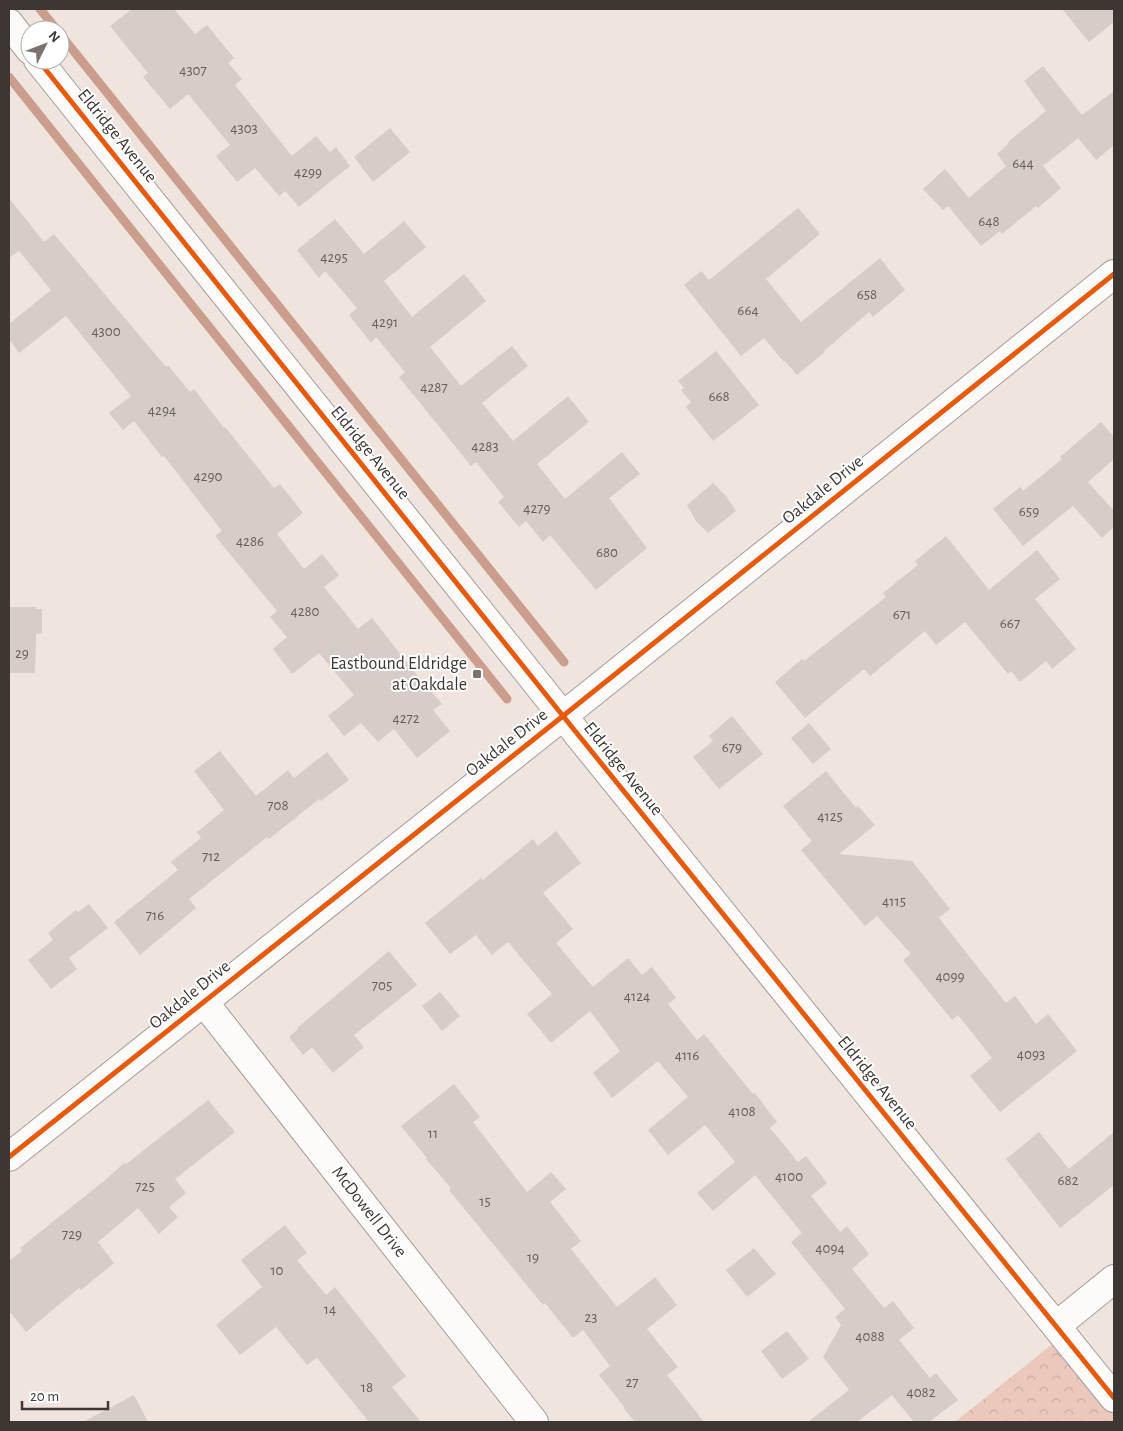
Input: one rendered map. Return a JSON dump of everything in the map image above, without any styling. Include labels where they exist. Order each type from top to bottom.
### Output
[{"type":"street","points":[[9,24],[20,38]]},
{"type":"street","name":"Eldridge Avenue","points":[[46,70],[562,716],[1114,1398]]},
{"type":"street","name":"Oakdale Drive","points":[[9,1156],[1114,274]]},
{"type":"street","name":"McDowell Drive","points":[[204,1002],[534,1422]]},
{"type":"street","points":[[1056,1326],[1114,1279]]},
{"type":"green space","points":[[1060,1338],[1114,1409],[1114,1422],[955,1422]]},
{"type":"building","points":[[132,9],[174,9],[195,34],[207,25],[234,58],[228,63],[242,79],[235,85],[292,156],[316,136],[330,152],[336,147],[350,166],[299,207],[285,191],[279,196],[255,168],[237,182],[216,156],[230,145],[188,94],[170,109],[143,77],[148,73],[110,26]]},
{"type":"building","points":[[1062,9],[1114,9],[1114,22],[1089,42]]},
{"type":"building","points":[[1043,66],[1082,115],[1114,91],[1114,145],[1096,160],[1078,138],[1043,166],[1061,188],[1038,208],[1036,206],[1002,234],[1000,231],[981,246],[948,206],[943,210],[923,189],[945,169],[969,198],[1006,166],[997,154],[1008,142],[1046,111],[1024,81]]},
{"type":"building","points":[[390,128],[410,152],[373,182],[354,157]]},
{"type":"building","points":[[9,198],[44,242],[54,234],[166,367],[168,365],[190,392],[194,389],[274,488],[280,484],[303,513],[277,534],[304,569],[322,554],[339,575],[324,587],[358,629],[372,618],[442,704],[433,710],[450,731],[417,758],[394,729],[378,742],[361,723],[344,736],[328,716],[354,695],[319,653],[292,674],[273,649],[287,637],[270,617],[277,611],[215,536],[222,531],[164,456],[162,457],[134,421],[123,430],[109,413],[131,396],[66,316],[19,353],[9,339],[9,324],[51,290],[19,251],[9,258]]},
{"type":"building","points":[[798,208],[820,234],[766,279],[801,322],[880,258],[905,290],[873,317],[869,312],[797,375],[764,338],[741,356],[684,285],[701,271],[709,280]]},
{"type":"building","points":[[335,219],[364,254],[404,221],[426,247],[384,281],[412,317],[464,274],[486,301],[430,347],[461,386],[512,346],[528,366],[482,403],[513,441],[568,396],[589,422],[537,464],[565,499],[622,452],[640,474],[609,498],[647,548],[596,590],[550,535],[543,542],[526,521],[519,527],[498,502],[504,497],[476,462],[471,466],[399,377],[405,372],[376,337],[371,343],[349,315],[357,308],[325,271],[319,278],[297,250]]},
{"type":"building","points":[[716,351],[759,405],[713,441],[686,407],[691,402],[681,390],[684,388],[678,381]]},
{"type":"building","points":[[1101,422],[1114,437],[1114,459],[1088,482],[1114,511],[1114,527],[1102,538],[1073,506],[1023,546],[993,509],[1020,487],[1023,491],[1062,459],[1060,457]]},
{"type":"building","points":[[713,483],[726,496],[736,511],[708,533],[696,521],[687,505]]},
{"type":"building","points":[[946,536],[989,590],[1037,550],[1060,579],[1035,599],[1076,649],[1052,669],[1046,661],[1020,682],[1011,671],[1008,674],[965,622],[936,645],[925,631],[870,676],[864,669],[805,718],[775,682],[802,659],[804,661],[886,597],[883,593],[918,565],[915,561]]},
{"type":"building","points":[[9,607],[36,607],[36,609],[42,609],[42,633],[36,634],[35,673],[9,673]]},
{"type":"building","points":[[732,716],[763,754],[719,789],[693,757],[713,741],[709,736]]},
{"type":"building","points":[[809,723],[831,749],[813,764],[791,738]]},
{"type":"building","points":[[220,751],[256,796],[288,770],[294,778],[327,752],[349,780],[321,801],[319,799],[269,839],[267,837],[189,899],[196,908],[140,955],[114,922],[178,870],[171,862],[201,838],[197,832],[224,810],[194,771]]},
{"type":"building","points":[[826,771],[856,808],[858,806],[875,825],[839,854],[912,861],[950,909],[939,918],[1006,1003],[1015,996],[1036,1024],[1048,1014],[1077,1051],[1000,1112],[970,1076],[992,1058],[958,1015],[952,1020],[903,960],[911,954],[877,916],[865,926],[801,850],[812,841],[783,806]]},
{"type":"building","points":[[556,831],[581,863],[543,893],[573,929],[556,943],[593,987],[628,958],[642,975],[652,967],[676,998],[668,1004],[697,1040],[704,1034],[753,1094],[754,1092],[777,1122],[770,1128],[798,1162],[806,1156],[827,1183],[811,1196],[840,1232],[847,1226],[869,1254],[852,1269],[884,1308],[893,1301],[914,1328],[899,1340],[930,1378],[936,1373],[958,1400],[929,1422],[914,1422],[892,1395],[857,1422],[808,1422],[849,1390],[823,1357],[841,1325],[835,1317],[845,1309],[791,1242],[802,1233],[755,1175],[713,1211],[697,1193],[735,1162],[705,1125],[668,1155],[648,1130],[688,1097],[658,1061],[612,1098],[593,1073],[620,1051],[590,1011],[551,1043],[527,1014],[552,994],[508,942],[492,955],[476,935],[450,954],[425,923],[481,878],[483,880],[533,839],[538,846]]},
{"type":"building","points":[[89,904],[108,928],[69,958],[77,969],[51,989],[28,960],[53,940],[48,933],[76,910],[78,912]]},
{"type":"building","points":[[389,951],[417,985],[354,1035],[364,1047],[333,1073],[312,1047],[303,1055],[289,1037],[297,1028]]},
{"type":"building","points":[[440,992],[460,1016],[442,1031],[422,1006]]},
{"type":"building","points":[[454,1084],[480,1117],[473,1122],[527,1192],[551,1172],[566,1189],[550,1202],[581,1241],[571,1249],[617,1307],[655,1277],[677,1305],[647,1329],[678,1367],[667,1375],[704,1422],[635,1422],[599,1375],[610,1366],[583,1330],[573,1338],[545,1303],[543,1305],[449,1190],[451,1188],[401,1126]]},
{"type":"building","points":[[208,1100],[235,1132],[175,1179],[186,1193],[169,1207],[178,1217],[159,1234],[138,1208],[98,1242],[114,1263],[81,1290],[79,1288],[26,1332],[9,1311],[9,1261],[22,1251],[20,1248],[124,1163],[126,1164]]},
{"type":"building","points":[[1039,1132],[1069,1169],[1114,1132],[1114,1185],[1060,1228],[1006,1159]]},
{"type":"building","points":[[285,1225],[307,1253],[297,1260],[326,1295],[335,1287],[406,1376],[392,1387],[421,1422],[369,1422],[317,1358],[307,1365],[276,1327],[240,1355],[216,1325],[262,1287],[241,1260]]},
{"type":"building","points":[[754,1248],[776,1274],[747,1297],[726,1270]]},
{"type":"building","points":[[787,1331],[809,1359],[782,1379],[761,1351]]},
{"type":"building","points":[[134,1395],[148,1422],[83,1422]]},
{"type":"waterway","points":[[40,9],[49,20]]},
{"type":"waterway","points":[[70,46],[564,662]]},
{"type":"waterway","points":[[9,77],[507,699]]},
{"type":"cycle path","points":[[46,70],[563,716],[1114,1398]]},
{"type":"cycle path","points":[[9,1157],[1114,274]]},
{"type":"place","name":"Eastbound Eldridge at Oakdale","points":[[477,674]]}]
